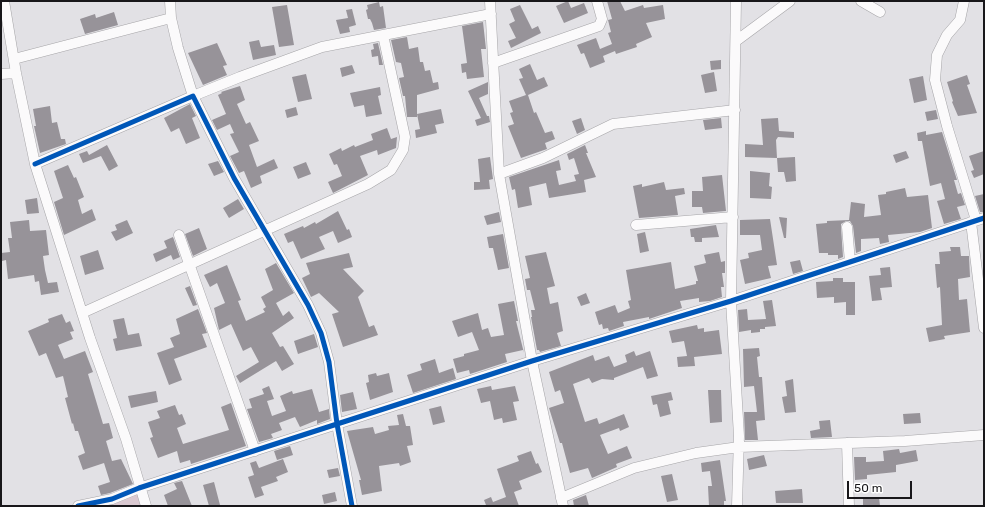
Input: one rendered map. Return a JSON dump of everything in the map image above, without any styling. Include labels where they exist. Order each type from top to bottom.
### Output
[{"type":"street","points":[[4,1],[16,73],[35,164],[82,313],[126,439],[139,488],[146,506]]},
{"type":"street","points":[[170,1],[178,48],[193,96],[234,178],[307,303],[321,332],[329,362],[337,424],[352,506]]},
{"type":"street","points":[[490,1],[500,174],[532,361],[562,502],[634,468],[696,453],[739,448],[984,435]]},
{"type":"street","points":[[493,63],[599,26],[602,19],[597,1]]},
{"type":"street","points":[[736,1],[731,301],[739,448],[737,506]]},
{"type":"street","points":[[736,41],[790,1]]},
{"type":"street","points":[[861,1],[880,12]]},
{"type":"street","points":[[964,1],[960,20],[947,35],[939,50],[935,67],[935,80],[947,126],[977,220],[984,328]]},
{"type":"street","points":[[35,164],[193,96],[322,47],[491,14]]},
{"type":"street","points":[[14,59],[172,18]]},
{"type":"street","points":[[82,313],[368,184],[391,170],[403,150],[404,137],[383,35]]},
{"type":"street","points":[[1,74],[16,73]]},
{"type":"street","points":[[500,174],[543,158],[613,124],[735,110]]},
{"type":"street","points":[[636,225],[733,217]]},
{"type":"street","points":[[78,506],[112,498],[532,361],[731,301],[977,220]]},
{"type":"street","points":[[848,227],[850,262]]},
{"type":"street","points":[[179,235],[255,451]]},
{"type":"street","points":[[847,443],[849,506]]},
{"type":"shaded area","points":[[136,491],[142,506],[85,506]]},
{"type":"building","points":[[568,1],[571,8],[584,3],[588,13],[564,23],[556,6]]},
{"type":"building","points":[[607,1],[620,1],[625,11],[643,5],[644,8],[663,5],[665,19],[646,23],[652,37],[636,44],[637,47],[616,54],[615,51],[603,56],[605,62],[590,68],[584,53],[581,54],[577,45],[596,38],[600,49],[612,44],[608,33],[611,32],[608,20],[612,19]]},
{"type":"building","points":[[379,2],[380,7],[383,6],[386,28],[374,30],[370,19],[368,19],[366,10],[368,9],[367,5]]},
{"type":"building","points":[[287,5],[294,45],[279,47],[272,7]]},
{"type":"building","points":[[520,5],[532,29],[538,26],[541,33],[511,48],[508,41],[516,38],[509,24],[515,21],[510,9]]},
{"type":"building","points":[[352,9],[356,25],[349,27],[350,32],[340,34],[336,20],[348,18],[346,10]]},
{"type":"building","points":[[114,12],[118,25],[85,34],[80,19],[95,14],[96,18]]},
{"type":"building","points":[[483,22],[486,49],[481,49],[484,77],[467,79],[466,72],[462,73],[461,64],[467,63],[462,26]]},
{"type":"building","points":[[407,37],[409,49],[418,47],[420,62],[423,62],[425,71],[430,70],[433,83],[438,82],[439,89],[417,95],[417,117],[407,117],[405,96],[403,96],[399,78],[404,77],[401,63],[396,62],[391,40]]},
{"type":"building","points":[[259,40],[261,47],[274,45],[276,55],[253,60],[249,42]]},
{"type":"building","points":[[217,43],[227,65],[223,66],[227,75],[203,85],[188,53]]},
{"type":"building","points":[[378,43],[383,65],[379,65],[378,56],[372,57],[371,50],[374,49],[373,44]]},
{"type":"building","points":[[721,60],[721,69],[711,70],[710,61]]},
{"type":"building","points":[[530,64],[537,80],[544,77],[548,86],[528,95],[534,113],[536,112],[545,133],[552,131],[555,139],[545,143],[547,149],[521,158],[508,126],[514,124],[510,113],[513,112],[509,101],[526,95],[519,79],[523,78],[519,69]]},
{"type":"building","points":[[352,65],[355,73],[342,77],[340,68]]},
{"type":"building","points":[[714,72],[717,91],[705,93],[701,75]]},
{"type":"building","points":[[306,74],[312,99],[298,102],[292,77]]},
{"type":"building","points":[[967,75],[970,84],[967,85],[977,113],[958,116],[952,102],[953,101],[947,82]]},
{"type":"building","points":[[923,76],[927,100],[914,103],[909,79]]},
{"type":"building","points":[[488,82],[488,94],[479,98],[487,116],[489,116],[490,122],[477,126],[475,120],[481,118],[468,91]]},
{"type":"building","points":[[240,86],[245,100],[237,104],[246,124],[250,122],[259,141],[249,145],[257,167],[274,159],[278,168],[260,176],[262,183],[251,188],[244,171],[239,173],[230,156],[239,152],[230,134],[234,133],[230,124],[217,130],[212,120],[226,114],[218,95],[222,93],[221,92]]},
{"type":"building","points":[[380,87],[381,95],[378,96],[382,114],[366,117],[364,105],[354,107],[350,93]]},
{"type":"building","points":[[190,104],[196,116],[192,118],[200,138],[186,144],[179,128],[171,132],[164,118]]},
{"type":"building","points":[[50,106],[52,123],[57,122],[61,139],[65,139],[66,144],[40,153],[34,126],[36,126],[33,109]]},
{"type":"building","points":[[296,107],[298,115],[287,118],[285,110]]},
{"type":"building","points":[[441,109],[444,123],[435,125],[437,133],[416,138],[415,130],[420,129],[417,114]]},
{"type":"building","points":[[936,110],[938,119],[927,121],[925,112]]},
{"type":"building","points":[[581,118],[585,130],[577,134],[572,121]]},
{"type":"building","points":[[721,118],[722,128],[705,130],[703,120]]},
{"type":"building","points":[[778,118],[779,131],[794,132],[794,138],[778,137],[776,140],[777,158],[745,157],[745,144],[763,145],[761,119]]},
{"type":"building","points":[[387,128],[391,139],[397,137],[396,148],[378,155],[377,150],[360,156],[368,175],[333,193],[328,182],[342,176],[337,164],[334,165],[329,154],[341,148],[342,151],[354,145],[355,147],[373,140],[371,134]]},
{"type":"building","points":[[926,131],[926,135],[942,132],[957,180],[954,180],[958,194],[961,193],[965,205],[957,207],[961,219],[944,224],[937,201],[945,199],[941,183],[930,186],[922,141],[918,141],[917,133]]},
{"type":"building","points":[[107,145],[118,166],[109,171],[101,156],[83,163],[79,154],[87,151],[89,155]]},
{"type":"building","points":[[585,145],[588,153],[586,153],[596,177],[584,180],[586,192],[549,198],[546,183],[529,187],[532,205],[518,208],[515,189],[512,190],[509,177],[559,160],[561,170],[556,171],[559,185],[576,181],[574,175],[579,174],[574,158],[569,160],[567,154]]},
{"type":"building","points":[[906,151],[909,158],[896,163],[893,155]]},
{"type":"building","points":[[984,151],[984,174],[974,178],[971,171],[974,170],[969,156]]},
{"type":"building","points":[[490,157],[493,179],[489,180],[490,189],[474,190],[474,182],[480,182],[478,159]]},
{"type":"building","points":[[795,157],[796,181],[786,182],[784,172],[778,172],[777,158]]},
{"type":"building","points":[[218,161],[224,172],[214,176],[208,164]]},
{"type":"building","points":[[306,162],[311,174],[298,179],[293,167]]},
{"type":"building","points":[[68,165],[74,178],[76,177],[84,197],[78,200],[82,214],[92,209],[96,220],[64,235],[54,202],[63,198],[54,171]]},
{"type":"building","points":[[750,171],[770,173],[769,186],[772,187],[771,199],[750,198]]},
{"type":"building","points":[[722,175],[726,211],[703,213],[702,207],[692,207],[692,191],[703,191],[702,177]]},
{"type":"building","points":[[664,182],[666,190],[684,188],[685,194],[675,196],[678,215],[639,218],[633,186],[642,184],[642,187]]},
{"type":"building","points":[[905,188],[907,197],[928,195],[932,228],[920,232],[888,235],[889,242],[880,244],[879,238],[861,239],[861,251],[856,253],[853,226],[850,221],[846,221],[841,224],[843,257],[838,259],[838,255],[819,253],[816,224],[827,223],[827,221],[849,220],[851,202],[865,204],[864,217],[881,215],[878,195]]},
{"type":"building","points":[[984,194],[984,212],[980,212],[975,196]]},
{"type":"building","points":[[37,198],[39,213],[27,214],[25,200]]},
{"type":"building","points":[[238,199],[244,209],[229,218],[223,208]]},
{"type":"building","points":[[338,211],[352,237],[338,243],[333,231],[319,237],[325,249],[301,259],[293,241],[288,243],[284,234],[303,226],[304,228],[315,222],[316,224]]},
{"type":"building","points":[[499,212],[501,222],[487,225],[484,216]]},
{"type":"building","points":[[779,217],[787,218],[786,238],[784,238]]},
{"type":"building","points":[[770,219],[777,265],[768,266],[771,278],[745,284],[740,260],[749,258],[748,253],[762,250],[760,235],[740,235],[740,220]]},
{"type":"building","points":[[29,220],[30,231],[46,230],[49,255],[43,256],[45,270],[48,283],[57,282],[59,292],[41,295],[39,281],[35,282],[34,275],[8,279],[6,260],[2,261],[1,253],[10,252],[8,238],[12,238],[10,222]]},
{"type":"building","points":[[127,220],[133,233],[116,241],[111,232],[117,230],[115,225]]},
{"type":"building","points":[[716,225],[719,237],[702,238],[702,242],[695,242],[694,237],[691,237],[690,229]]},
{"type":"building","points":[[199,228],[207,249],[193,256],[185,234]]},
{"type":"building","points":[[645,232],[649,251],[640,253],[637,234]]},
{"type":"building","points":[[503,234],[509,268],[498,270],[493,248],[489,248],[487,237]]},
{"type":"building","points":[[173,237],[180,257],[173,260],[171,255],[156,262],[153,254],[167,248],[164,241]]},
{"type":"building","points":[[950,247],[960,247],[961,256],[969,256],[970,277],[958,279],[959,300],[967,299],[970,332],[944,336],[945,339],[929,342],[926,328],[942,325],[940,287],[937,288],[935,264],[940,264],[939,252],[951,251]]},
{"type":"building","points":[[98,250],[104,269],[85,275],[80,256]]},
{"type":"building","points":[[546,252],[555,286],[547,288],[550,304],[558,302],[563,331],[557,333],[561,346],[540,352],[537,350],[531,317],[531,310],[535,310],[530,290],[527,290],[525,279],[530,278],[525,256]]},
{"type":"building","points":[[719,252],[721,262],[725,261],[725,273],[722,273],[724,287],[721,287],[722,297],[710,301],[699,302],[699,298],[680,301],[682,308],[649,319],[649,317],[623,322],[624,326],[609,331],[608,328],[603,329],[602,324],[599,325],[595,312],[615,305],[618,313],[630,308],[628,301],[631,300],[626,270],[671,262],[675,289],[696,284],[696,281],[698,281],[694,266],[706,263],[704,255]]},
{"type":"building","points":[[349,253],[353,267],[343,269],[364,291],[358,297],[369,327],[374,325],[378,335],[343,347],[332,314],[339,312],[319,293],[311,297],[302,278],[310,274],[306,263]]},
{"type":"building","points":[[800,260],[803,271],[793,274],[790,262]]},
{"type":"building","points":[[276,263],[294,293],[276,303],[283,316],[289,311],[294,318],[272,333],[280,347],[283,346],[294,364],[282,371],[276,361],[240,383],[236,376],[259,362],[251,347],[243,351],[231,324],[219,330],[214,308],[225,303],[217,283],[210,287],[204,275],[227,265],[241,300],[238,301],[246,321],[265,312],[263,309],[266,307],[261,297],[273,290],[265,269]]},
{"type":"building","points":[[890,267],[892,287],[880,288],[882,300],[872,301],[869,276],[881,275],[880,268]]},
{"type":"building","points":[[833,278],[843,278],[843,282],[855,282],[855,315],[846,315],[846,302],[834,303],[834,297],[817,298],[816,282],[833,281]]},
{"type":"building","points":[[190,286],[197,305],[193,306],[185,288]]},
{"type":"building","points":[[586,293],[590,303],[581,306],[577,297]]},
{"type":"building","points":[[772,300],[776,326],[765,327],[765,329],[760,329],[760,332],[751,333],[751,330],[739,332],[738,310],[747,309],[748,320],[766,319],[763,301]]},
{"type":"building","points":[[514,301],[518,321],[516,321],[524,353],[523,350],[505,354],[507,362],[470,374],[469,370],[457,373],[453,359],[479,350],[472,332],[458,337],[452,321],[478,313],[482,330],[488,328],[491,337],[504,335],[498,304]]},
{"type":"building","points":[[198,309],[207,333],[202,334],[207,347],[174,359],[182,380],[169,385],[157,353],[174,347],[170,338],[180,334],[176,319]]},
{"type":"building","points":[[62,314],[66,323],[70,321],[74,331],[70,332],[73,339],[58,345],[64,359],[85,351],[93,372],[88,374],[103,424],[109,423],[113,438],[106,441],[112,461],[121,459],[133,484],[110,493],[101,495],[98,486],[110,482],[104,463],[83,470],[78,456],[85,453],[78,431],[75,431],[73,423],[72,424],[65,398],[68,397],[63,376],[56,378],[46,353],[39,356],[28,331],[49,322],[48,319]]},
{"type":"building","points":[[124,318],[128,335],[139,333],[142,346],[116,351],[113,339],[117,338],[113,320]]},
{"type":"building","points":[[697,325],[698,329],[704,328],[704,332],[719,330],[722,354],[694,357],[695,366],[678,367],[677,357],[687,356],[684,341],[672,343],[669,331]]},
{"type":"building","points":[[314,334],[318,347],[298,354],[294,341]]},
{"type":"building","points":[[759,348],[760,356],[757,357],[759,377],[762,377],[765,420],[756,421],[758,440],[745,440],[744,412],[757,412],[754,386],[744,387],[743,349]]},
{"type":"building","points":[[634,351],[636,356],[650,351],[658,376],[647,379],[643,367],[614,378],[614,380],[602,379],[592,383],[589,378],[573,384],[585,422],[597,418],[599,424],[624,414],[629,427],[620,431],[619,428],[600,435],[608,454],[627,446],[632,458],[616,464],[617,467],[592,478],[588,468],[570,473],[562,443],[560,443],[549,408],[564,403],[560,390],[555,392],[549,372],[593,355],[595,361],[609,356],[614,367],[627,362],[625,355]]},
{"type":"building","points":[[435,359],[439,373],[453,368],[456,379],[413,393],[407,375],[422,370],[420,364]]},
{"type":"building","points":[[376,373],[377,376],[389,373],[393,392],[370,400],[366,383],[369,382],[368,375]]},
{"type":"building","points":[[793,379],[796,412],[785,413],[782,397],[787,396],[785,381]]},
{"type":"building","points":[[269,386],[274,399],[267,401],[272,416],[286,411],[280,396],[292,391],[293,394],[312,389],[319,412],[329,409],[330,419],[317,424],[317,420],[300,427],[295,417],[279,423],[282,430],[271,434],[273,438],[259,442],[247,409],[252,408],[249,399],[264,394],[262,389]]},
{"type":"building","points":[[491,386],[492,390],[515,386],[519,401],[513,402],[517,420],[503,423],[502,418],[494,420],[490,401],[481,403],[477,389]]},
{"type":"building","points":[[708,390],[721,390],[722,422],[710,423]]},
{"type":"building","points":[[156,391],[158,402],[131,408],[128,396]]},
{"type":"building","points":[[353,392],[357,409],[342,412],[340,395]]},
{"type":"building","points":[[671,392],[673,400],[668,401],[671,414],[660,417],[657,404],[653,405],[651,396]]},
{"type":"building","points":[[231,403],[246,446],[191,464],[190,460],[180,463],[177,451],[158,458],[150,438],[153,437],[148,422],[160,418],[157,411],[175,405],[179,415],[182,414],[186,424],[177,428],[183,444],[229,430],[221,407]]},
{"type":"building","points":[[441,406],[445,422],[433,425],[429,409]]},
{"type":"building","points":[[920,413],[921,423],[904,424],[903,414]]},
{"type":"building","points":[[403,414],[406,426],[410,426],[413,445],[407,446],[411,462],[400,466],[399,463],[379,466],[382,491],[362,495],[359,480],[361,480],[347,431],[373,427],[375,434],[389,430],[388,426],[399,425],[397,415]]},
{"type":"building","points":[[830,420],[832,437],[811,438],[810,431],[820,429],[819,421]]},
{"type":"building","points":[[290,446],[293,455],[277,460],[274,451]]},
{"type":"building","points":[[899,449],[900,453],[916,450],[918,461],[896,465],[896,472],[867,475],[867,479],[855,480],[854,457],[866,457],[866,462],[884,461],[883,451]]},
{"type":"building","points":[[531,451],[536,464],[538,463],[542,472],[519,481],[522,489],[514,492],[519,506],[485,506],[484,500],[491,497],[493,502],[506,497],[497,469],[519,461],[517,456]]},
{"type":"building","points":[[764,455],[767,466],[749,470],[747,459]]},
{"type":"building","points":[[283,459],[288,472],[276,477],[278,481],[261,487],[264,495],[255,498],[248,477],[254,475],[250,463],[256,461],[259,468]]},
{"type":"building","points":[[720,460],[726,501],[724,501],[724,506],[709,506],[708,486],[712,486],[710,471],[702,472],[701,463]]},
{"type":"building","points":[[338,468],[340,476],[329,478],[327,470]]},
{"type":"building","points":[[672,474],[678,500],[667,502],[661,476]]},
{"type":"building","points":[[182,481],[192,506],[168,506],[164,495],[177,489],[174,483]]},
{"type":"building","points":[[214,482],[220,505],[209,506],[203,485]]},
{"type":"building","points":[[802,489],[803,503],[776,503],[775,491]]},
{"type":"building","points":[[335,492],[337,501],[324,504],[322,495]]},
{"type":"building","points":[[586,495],[589,506],[574,506],[573,500]]},
{"type":"building","points":[[879,497],[880,506],[863,506],[863,499]]},
{"type":"cycle path","points":[[35,164],[193,96],[234,178],[308,305],[321,333],[329,362],[337,424],[352,506]]},
{"type":"cycle path","points":[[78,506],[112,499],[139,488],[532,361],[731,301],[984,218]]}]
